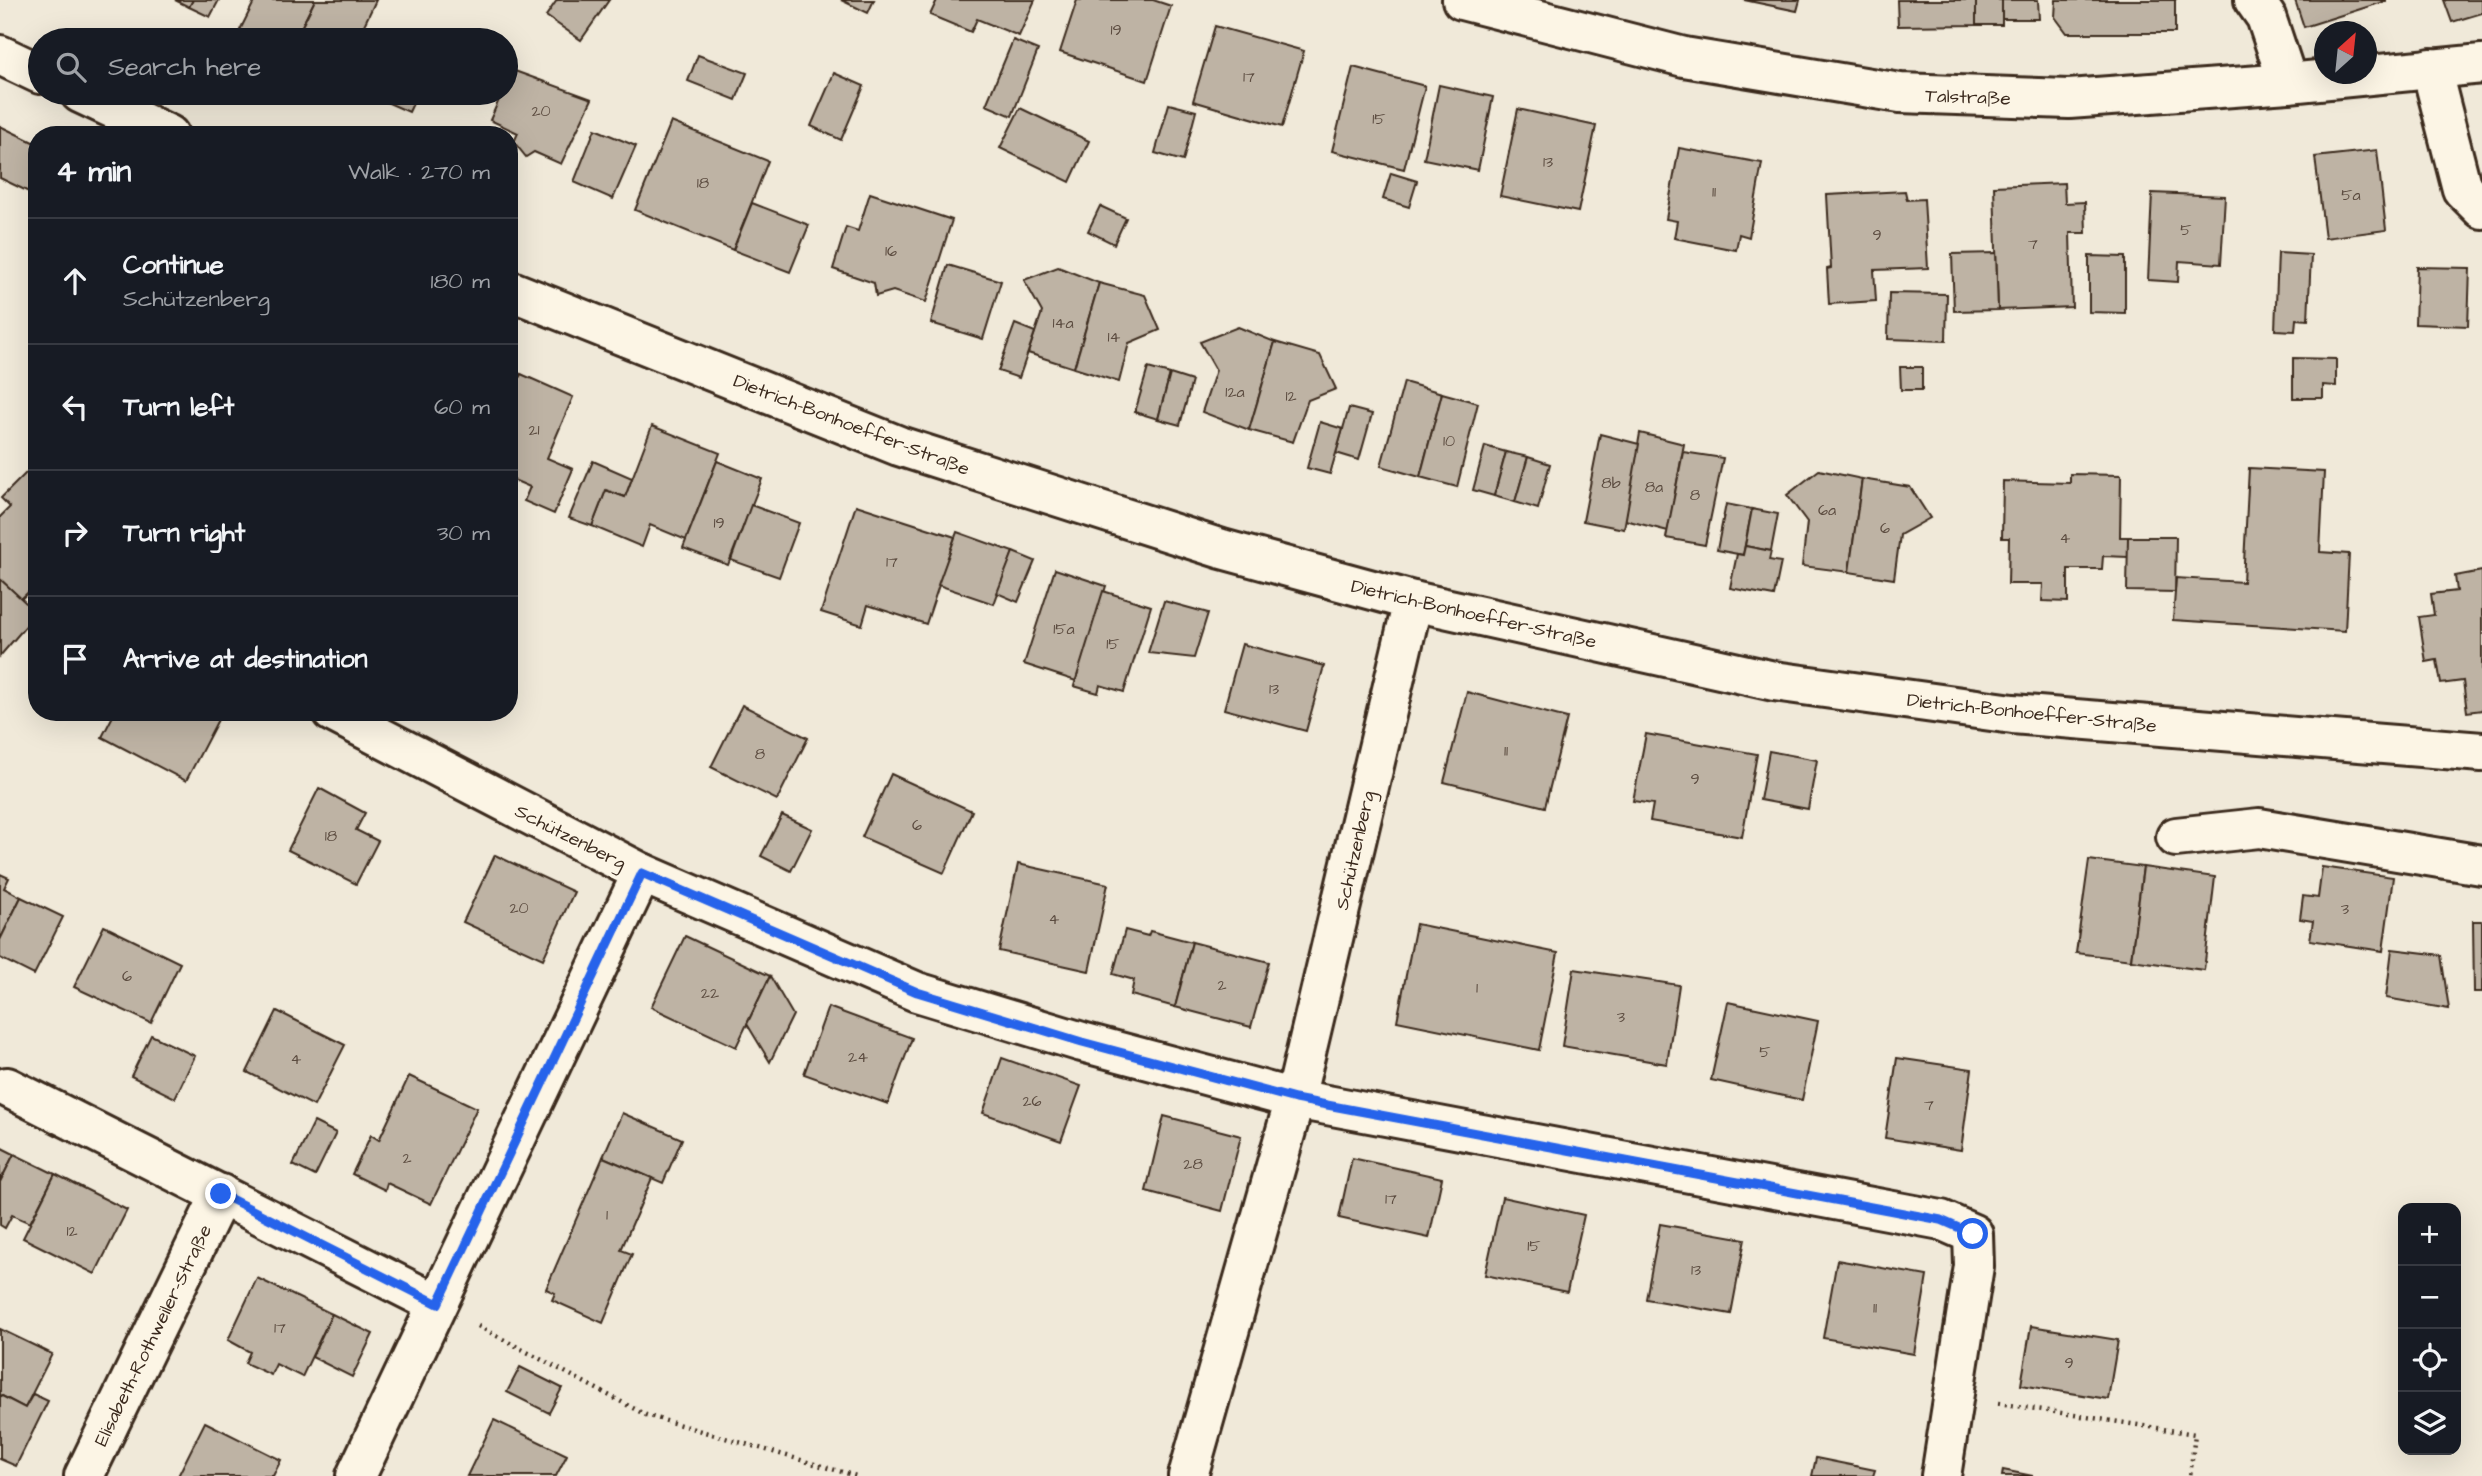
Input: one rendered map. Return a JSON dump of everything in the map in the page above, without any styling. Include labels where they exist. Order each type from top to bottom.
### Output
[{"type":"street","name":"Talstraße","points":[[1462,0],[1684,57],[1900,93],[2068,100],[2288,83],[2482,64]]},
{"type":"street","points":[[2254,0],[2266,17],[2288,83]]},
{"type":"street","points":[[0,55],[28,68]]},
{"type":"street","points":[[2431,68],[2462,189],[2482,209]]},
{"type":"street","points":[[105,105],[150,126]]},
{"type":"street","name":"Dietrich-Bonhoeffer-Straße","points":[[518,294],[900,446],[1222,549],[1413,601],[1787,683],[2013,714],[2482,752]]},
{"type":"street","name":"Schützenberg","points":[[1188,1476],[1295,1099],[1413,601]]},
{"type":"street","name":"Schützenberg","points":[[349,721],[642,873],[917,992],[1082,1042],[1295,1099],[1941,1220],[1973,1234],[1974,1266],[1955,1396]]},
{"type":"street","points":[[2176,837],[2259,828],[2482,865]]},
{"type":"street","points":[[356,1476],[642,873]]},
{"type":"street","points":[[7,1087],[438,1304]]},
{"type":"street","name":"Elisabeth-Rothweiler-Straße","points":[[83,1476],[221,1194]]},
{"type":"street","points":[[1941,1476],[1955,1396]]},
{"type":"path","points":[[438,1304],[646,1415],[856,1476]]},
{"type":"path","points":[[1955,1396],[2194,1434],[2190,1476]]},
{"type":"building","points":[[175,0],[193,0],[189,7]]},
{"type":"building","points":[[193,0],[219,0],[210,17],[189,7]]},
{"type":"building","points":[[255,0],[315,0],[301,28],[241,28]]},
{"type":"building","points":[[315,0],[376,0],[363,28],[301,28]]},
{"type":"building","points":[[557,0],[609,0],[581,40],[546,16]]},
{"type":"building","points":[[841,0],[874,0],[868,13]]},
{"type":"building","points":[[937,0],[1035,0],[1019,36],[977,19],[971,32],[930,15]]},
{"type":"building","points":[[1077,0],[1153,0],[1171,6],[1147,81],[1060,52]]},
{"type":"building","points":[[1744,0],[1800,0],[1797,11]]},
{"type":"building","points":[[1897,0],[1976,0],[1976,25],[1898,26]]},
{"type":"building","points":[[1976,0],[2002,0],[2002,25],[1976,25]]},
{"type":"building","points":[[2002,0],[2038,0],[2039,19],[2002,19]]},
{"type":"building","points":[[2056,0],[2175,0],[2175,33],[2067,33],[2055,17]]},
{"type":"building","points":[[2295,0],[2386,0],[2323,21],[2314,21],[2314,24],[2304,27]]},
{"type":"building","points":[[2444,0],[2482,0],[2482,13],[2452,22]]},
{"type":"building","points":[[1215,26],[1304,51],[1282,127],[1193,101]]},
{"type":"building","points":[[1013,40],[1038,50],[1012,116],[986,105]]},
{"type":"building","points":[[698,55],[747,73],[736,100],[688,81]]},
{"type":"building","points":[[1353,67],[1425,86],[1404,169],[1332,151]]},
{"type":"building","points":[[518,72],[592,99],[561,164],[534,152],[526,157],[518,147],[518,126],[503,126],[490,120],[497,105],[518,105]]},
{"type":"building","points":[[834,73],[864,86],[841,140],[811,126]]},
{"type":"building","points":[[1439,85],[1493,97],[1478,170],[1424,159]]},
{"type":"building","points":[[1169,104],[1196,111],[1183,161],[1155,153]]},
{"type":"building","points":[[393,105],[412,105],[409,112]]},
{"type":"building","points":[[1020,108],[1089,141],[1070,182],[1000,148]]},
{"type":"building","points":[[1518,109],[1596,126],[1578,212],[1500,196]]},
{"type":"building","points":[[671,122],[768,161],[733,250],[635,210]]},
{"type":"building","points":[[0,126],[28,140],[28,192],[0,178]]},
{"type":"building","points":[[595,129],[636,146],[613,199],[574,182]]},
{"type":"building","points":[[1679,148],[1762,163],[1749,237],[1739,234],[1736,250],[1674,238],[1677,221],[1666,219]]},
{"type":"building","points":[[2377,150],[2386,230],[2325,238],[2315,157]]},
{"type":"building","points":[[1391,173],[1417,181],[1409,207],[1383,199]]},
{"type":"building","points":[[2064,183],[2065,203],[2085,202],[2086,233],[2070,233],[2072,307],[1998,310],[1994,186]]},
{"type":"building","points":[[1905,191],[1907,200],[1924,199],[1928,268],[1874,270],[1876,301],[1829,304],[1827,269],[1831,268],[1827,195]]},
{"type":"building","points":[[870,193],[952,220],[926,302],[893,291],[876,296],[874,283],[833,269],[846,227],[858,231]]},
{"type":"building","points":[[2152,193],[2225,196],[2221,264],[2179,261],[2178,282],[2148,280]]},
{"type":"building","points":[[752,203],[809,225],[790,272],[733,250]]},
{"type":"building","points":[[1100,206],[1126,218],[1114,244],[1088,231]]},
{"type":"building","points":[[1996,253],[1998,310],[1954,311],[1952,254]]},
{"type":"building","points":[[2278,253],[2311,255],[2308,320],[2296,319],[2295,331],[2275,330]]},
{"type":"building","points":[[2089,256],[2125,257],[2125,313],[2089,312]]},
{"type":"building","points":[[948,265],[1001,281],[983,339],[931,323]]},
{"type":"building","points":[[1058,267],[1099,283],[1074,368],[1028,353],[1042,312],[1024,280]]},
{"type":"building","points":[[2417,267],[2470,268],[2468,326],[2415,324]]},
{"type":"building","points":[[1099,283],[1145,295],[1160,330],[1129,343],[1119,382],[1074,368]]},
{"type":"building","points":[[1889,293],[1947,294],[1946,341],[1888,339]]},
{"type":"building","points":[[1015,324],[1035,332],[1019,378],[998,371]]},
{"type":"building","points":[[1238,327],[1275,342],[1249,430],[1202,412],[1216,370],[1200,342]]},
{"type":"building","points":[[1275,342],[1320,355],[1336,389],[1308,400],[1293,442],[1249,430]]},
{"type":"building","points":[[2293,358],[2336,359],[2336,386],[2323,385],[2323,398],[2293,398]]},
{"type":"building","points":[[1900,367],[1922,367],[1922,390],[1901,390]]},
{"type":"building","points":[[1148,368],[1170,374],[1158,419],[1135,412]]},
{"type":"building","points":[[521,374],[573,397],[547,458],[573,469],[554,514],[524,501],[530,487],[518,482],[518,381]]},
{"type":"building","points":[[1170,374],[1192,381],[1180,425],[1158,419]]},
{"type":"building","points":[[1404,382],[1442,393],[1420,477],[1381,466]]},
{"type":"building","points":[[1442,393],[1478,403],[1457,487],[1420,477]]},
{"type":"building","points":[[1349,408],[1372,414],[1359,460],[1336,453]]},
{"type":"building","points":[[1320,422],[1343,429],[1330,474],[1307,468]]},
{"type":"building","points":[[652,426],[720,453],[686,540],[650,525],[642,547],[592,526],[606,490],[625,497]]},
{"type":"building","points":[[1640,433],[1684,444],[1668,531],[1625,520]]},
{"type":"building","points":[[1600,434],[1639,444],[1624,529],[1583,521]]},
{"type":"building","points":[[1485,446],[1506,452],[1494,496],[1473,490]]},
{"type":"building","points":[[1506,452],[1528,457],[1515,502],[1494,496]]},
{"type":"building","points":[[1683,452],[1723,458],[1705,545],[1666,538]]},
{"type":"building","points":[[1528,457],[1550,464],[1538,509],[1515,502]]},
{"type":"building","points":[[593,461],[632,478],[625,497],[606,490],[592,526],[569,518]]},
{"type":"building","points":[[717,461],[762,479],[728,565],[683,548]]},
{"type":"building","points":[[2249,468],[2324,472],[2320,552],[2349,554],[2345,631],[2173,620],[2176,578],[2243,582]]},
{"type":"building","points":[[1819,470],[1862,479],[1849,572],[1802,566],[1807,522],[1787,495]]},
{"type":"building","points":[[28,471],[28,592],[21,599],[0,579],[0,517],[10,507],[1,498]]},
{"type":"building","points":[[2070,474],[2121,475],[2120,537],[2128,537],[2128,557],[2103,556],[2102,569],[2068,569],[2068,602],[2042,601],[2043,584],[2008,584],[2009,538],[2002,538],[2003,481],[2070,483]]},
{"type":"building","points":[[1862,479],[1910,487],[1930,518],[1900,535],[1894,579],[1849,572]]},
{"type":"building","points":[[1726,504],[1752,509],[1743,555],[1717,550]]},
{"type":"building","points":[[751,505],[799,523],[779,577],[731,560]]},
{"type":"building","points":[[856,505],[955,537],[926,624],[868,605],[862,625],[821,612]]},
{"type":"building","points":[[1752,509],[1778,514],[1771,551],[1745,546]]},
{"type":"building","points":[[957,532],[1013,552],[994,604],[938,585]]},
{"type":"building","points":[[2128,537],[2176,537],[2175,592],[2127,591]]},
{"type":"building","points":[[1745,546],[1771,551],[1769,560],[1781,562],[1774,596],[1730,588],[1737,554],[1743,555]]},
{"type":"building","points":[[1013,552],[1035,561],[1018,602],[997,593]]},
{"type":"building","points":[[1055,569],[1106,586],[1076,681],[1024,664]]},
{"type":"building","points":[[2482,571],[2482,710],[2467,712],[2463,681],[2441,684],[2437,660],[2426,662],[2419,617],[2434,615],[2431,594],[2457,591],[2455,576]]},
{"type":"building","points":[[0,579],[28,605],[28,623],[0,656]]},
{"type":"building","points":[[1103,591],[1151,606],[1124,692],[1100,685],[1098,693],[1074,686]]},
{"type":"building","points":[[1164,601],[1208,613],[1194,658],[1148,653]]},
{"type":"building","points":[[1242,644],[1324,666],[1306,731],[1224,709]]},
{"type":"building","points":[[1467,692],[1567,718],[1545,807],[1444,782]]},
{"type":"building","points":[[742,705],[808,738],[777,800],[711,767]]},
{"type":"building","points":[[110,721],[217,721],[186,781],[102,737]]},
{"type":"building","points":[[1646,734],[1757,754],[1742,837],[1650,821],[1653,804],[1633,801]]},
{"type":"building","points":[[1769,751],[1817,760],[1808,809],[1760,800]]},
{"type":"building","points":[[891,774],[972,811],[944,873],[862,837]]},
{"type":"building","points":[[319,788],[365,813],[356,830],[378,841],[356,884],[288,850]]},
{"type":"building","points":[[782,815],[812,829],[791,871],[761,856]]},
{"type":"building","points":[[495,855],[574,892],[543,959],[463,922]]},
{"type":"building","points":[[2089,860],[2143,867],[2131,960],[2076,953]]},
{"type":"building","points":[[1018,864],[1108,884],[1089,971],[999,951]]},
{"type":"building","points":[[2143,867],[2215,877],[2204,970],[2131,960]]},
{"type":"building","points":[[2322,867],[2393,877],[2383,951],[2310,940],[2313,921],[2300,919],[2303,896],[2318,898]]},
{"type":"building","points":[[0,874],[9,878],[4,888],[21,897],[0,940]]},
{"type":"building","points":[[21,897],[63,917],[34,975],[0,958],[0,940]]},
{"type":"building","points":[[2473,921],[2482,921],[2482,992],[2474,992]]},
{"type":"building","points":[[1416,924],[1558,953],[1539,1050],[1397,1021]]},
{"type":"building","points":[[104,926],[180,963],[151,1023],[74,987]]},
{"type":"building","points":[[1125,930],[1148,936],[1150,931],[1192,942],[1175,1007],[1131,995],[1134,980],[1113,974]]},
{"type":"building","points":[[685,936],[770,976],[736,1047],[651,1007]]},
{"type":"building","points":[[1192,942],[1269,962],[1251,1027],[1175,1007]]},
{"type":"building","points":[[2392,949],[2441,955],[2449,1009],[2386,998]]},
{"type":"building","points":[[1574,969],[1679,985],[1667,1064],[1562,1046]]},
{"type":"building","points":[[770,976],[793,1015],[770,1062],[747,1024]]},
{"type":"building","points":[[1728,1002],[1818,1021],[1802,1100],[1711,1080]]},
{"type":"building","points":[[828,1007],[912,1038],[888,1104],[804,1074]]},
{"type":"building","points":[[277,1011],[345,1045],[314,1106],[247,1072]]},
{"type":"building","points":[[151,1035],[195,1056],[175,1098],[131,1076]]},
{"type":"building","points":[[1002,1058],[1081,1086],[1061,1141],[983,1113]]},
{"type":"building","points":[[1897,1058],[1972,1069],[1961,1150],[1885,1138]]},
{"type":"building","points":[[409,1076],[477,1108],[431,1204],[387,1183],[385,1190],[352,1174],[371,1135],[379,1140]]},
{"type":"building","points":[[622,1113],[682,1139],[663,1183],[603,1157]]},
{"type":"building","points":[[1164,1116],[1241,1136],[1222,1211],[1146,1191]]},
{"type":"building","points":[[314,1122],[336,1133],[315,1176],[293,1165]]},
{"type":"building","points":[[0,1147],[14,1154],[0,1182]]},
{"type":"building","points":[[14,1154],[55,1174],[30,1223],[12,1215],[5,1228],[0,1225],[0,1182]]},
{"type":"building","points":[[603,1157],[652,1178],[621,1250],[632,1254],[603,1323],[552,1300],[555,1293],[546,1289]]},
{"type":"building","points":[[1352,1158],[1442,1178],[1429,1238],[1339,1218]]},
{"type":"building","points":[[55,1174],[127,1210],[95,1274],[23,1238]]},
{"type":"building","points":[[1502,1197],[1584,1215],[1567,1292],[1485,1275]]},
{"type":"building","points":[[1660,1224],[1745,1239],[1731,1314],[1646,1299]]},
{"type":"building","points":[[1837,1260],[1927,1276],[1914,1354],[1823,1338]]},
{"type":"building","points":[[257,1278],[332,1314],[302,1377],[276,1364],[271,1375],[245,1363],[250,1352],[228,1340]]},
{"type":"building","points":[[332,1314],[373,1334],[352,1377],[312,1357]]},
{"type":"building","points":[[2031,1326],[2118,1340],[2108,1399],[2021,1385]]},
{"type":"building","points":[[0,1329],[52,1354],[25,1408],[0,1395]]},
{"type":"building","points":[[520,1367],[562,1388],[549,1413],[507,1392]]},
{"type":"building","points":[[33,1394],[48,1401],[16,1466],[0,1459],[0,1395],[25,1408]]},
{"type":"building","points":[[494,1420],[567,1455],[556,1476],[467,1476]]},
{"type":"building","points":[[205,1422],[281,1460],[273,1476],[178,1476]]},
{"type":"building","points":[[1816,1458],[1875,1470],[1873,1476],[1812,1476]]},
{"type":"building","points":[[2003,1470],[2033,1476],[2002,1476]]},
{"type":"route","points":[[221,1194],[438,1304],[642,873],[917,992],[1082,1042],[1295,1099],[1941,1220],[1973,1234]]}]
